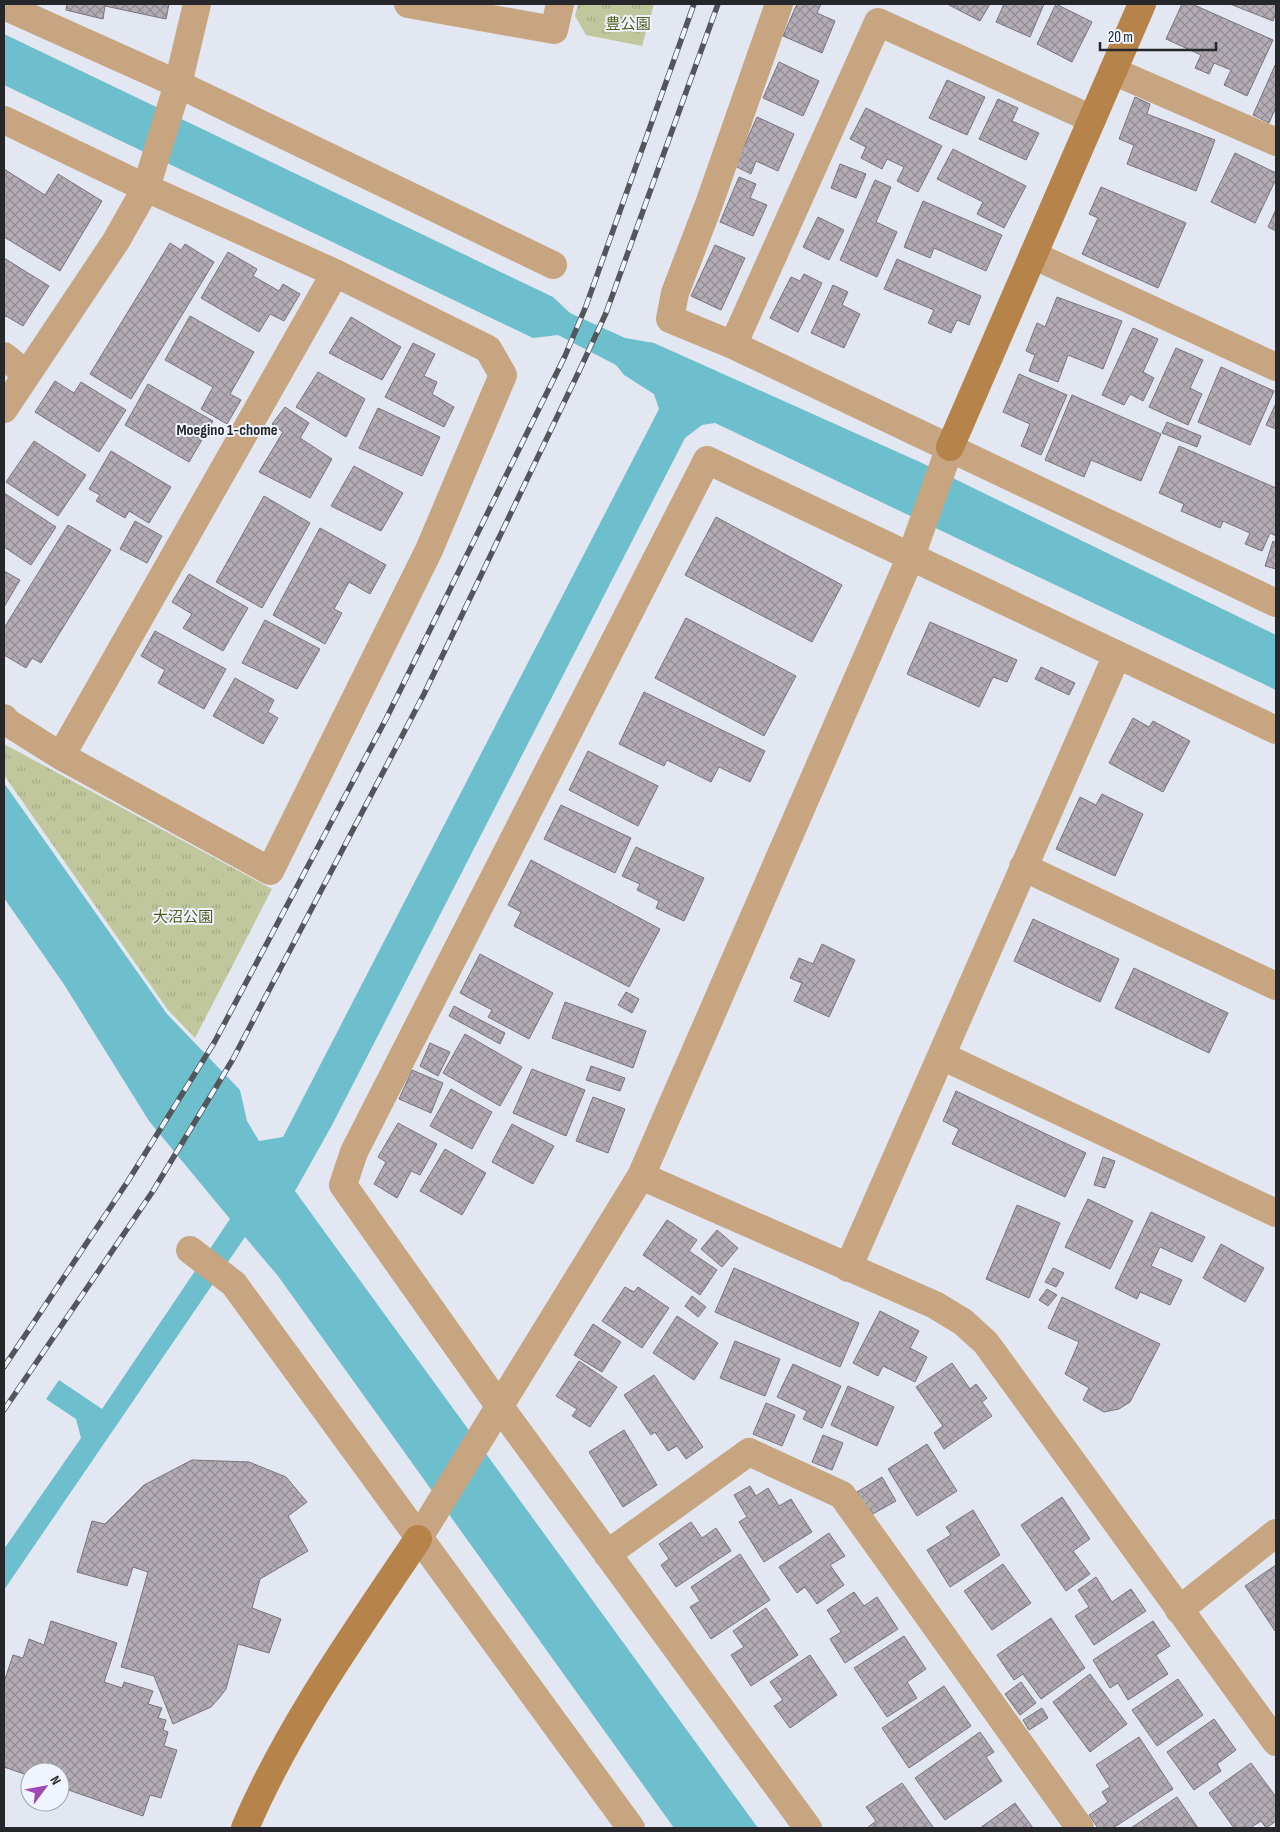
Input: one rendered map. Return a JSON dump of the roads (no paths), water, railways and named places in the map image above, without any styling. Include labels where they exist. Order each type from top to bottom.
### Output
[{"type":"street","points":[[4,409],[116,241],[149,178],[175,93],[197,4]]},
{"type":"street","points":[[408,4],[554,30],[560,4]]},
{"type":"street","points":[[779,4],[709,204],[674,293],[670,319],[733,345],[946,457],[1276,603]]},
{"type":"street","points":[[245,1828],[290,1739],[341,1654],[418,1539],[641,1176],[911,556],[946,457],[1142,4]]},
{"type":"street","points":[[4,6],[175,93],[553,265]]},
{"type":"street","points":[[733,345],[878,22],[1092,119]]},
{"type":"street","points":[[1113,71],[1276,142]]},
{"type":"street","points":[[4,120],[149,178],[488,349],[503,374],[429,550],[270,871],[61,756],[7,722],[4,718]]},
{"type":"street","points":[[1033,255],[1276,367]]},
{"type":"street","points":[[61,756],[335,273]]},
{"type":"street","points":[[4,356],[26,374]]},
{"type":"street","points":[[808,1828],[608,1554],[494,1417],[343,1185],[354,1152],[707,460],[1276,730]]},
{"type":"street","points":[[848,1268],[1116,655]]},
{"type":"street","points":[[1023,867],[1276,986]]},
{"type":"street","points":[[942,1056],[1276,1213]]},
{"type":"street","points":[[641,1176],[936,1305],[963,1322],[986,1342],[1276,1742]]},
{"type":"street","points":[[190,1250],[234,1284],[418,1539],[631,1828]]},
{"type":"street","points":[[608,1554],[749,1452],[842,1495],[1080,1828]]},
{"type":"street","points":[[1179,1610],[1276,1533]]},
{"type":"water","points":[[4,34],[553,297],[570,313],[625,338],[654,343],[922,463],[1276,635],[1276,690],[715,423],[702,425],[685,438],[331,1127],[295,1191],[758,1828],[674,1828],[278,1276],[245,1237],[4,1590],[4,1549],[81,1438],[76,1419],[46,1399],[59,1380],[102,1409],[230,1219],[149,1121],[65,986],[4,898],[4,783],[167,1014],[240,1090],[247,1121],[259,1141],[283,1137],[659,409],[654,394],[624,375],[616,365],[558,335],[533,338],[4,85]]},
{"type":"railway","points":[[4,1367],[128,1181],[214,1043],[386,719],[565,356],[586,306],[694,4]]},
{"type":"railway","points":[[4,1410],[153,1191],[233,1059],[424,694],[606,313],[718,4]]},
{"type":"district","name":"Moegino 1-chome","points":[[227,429]]},
{"type":"park label","name":"豊公園","points":[[628,24]]},
{"type":"park label","name":"大沼公園","points":[[183,917]]}]
